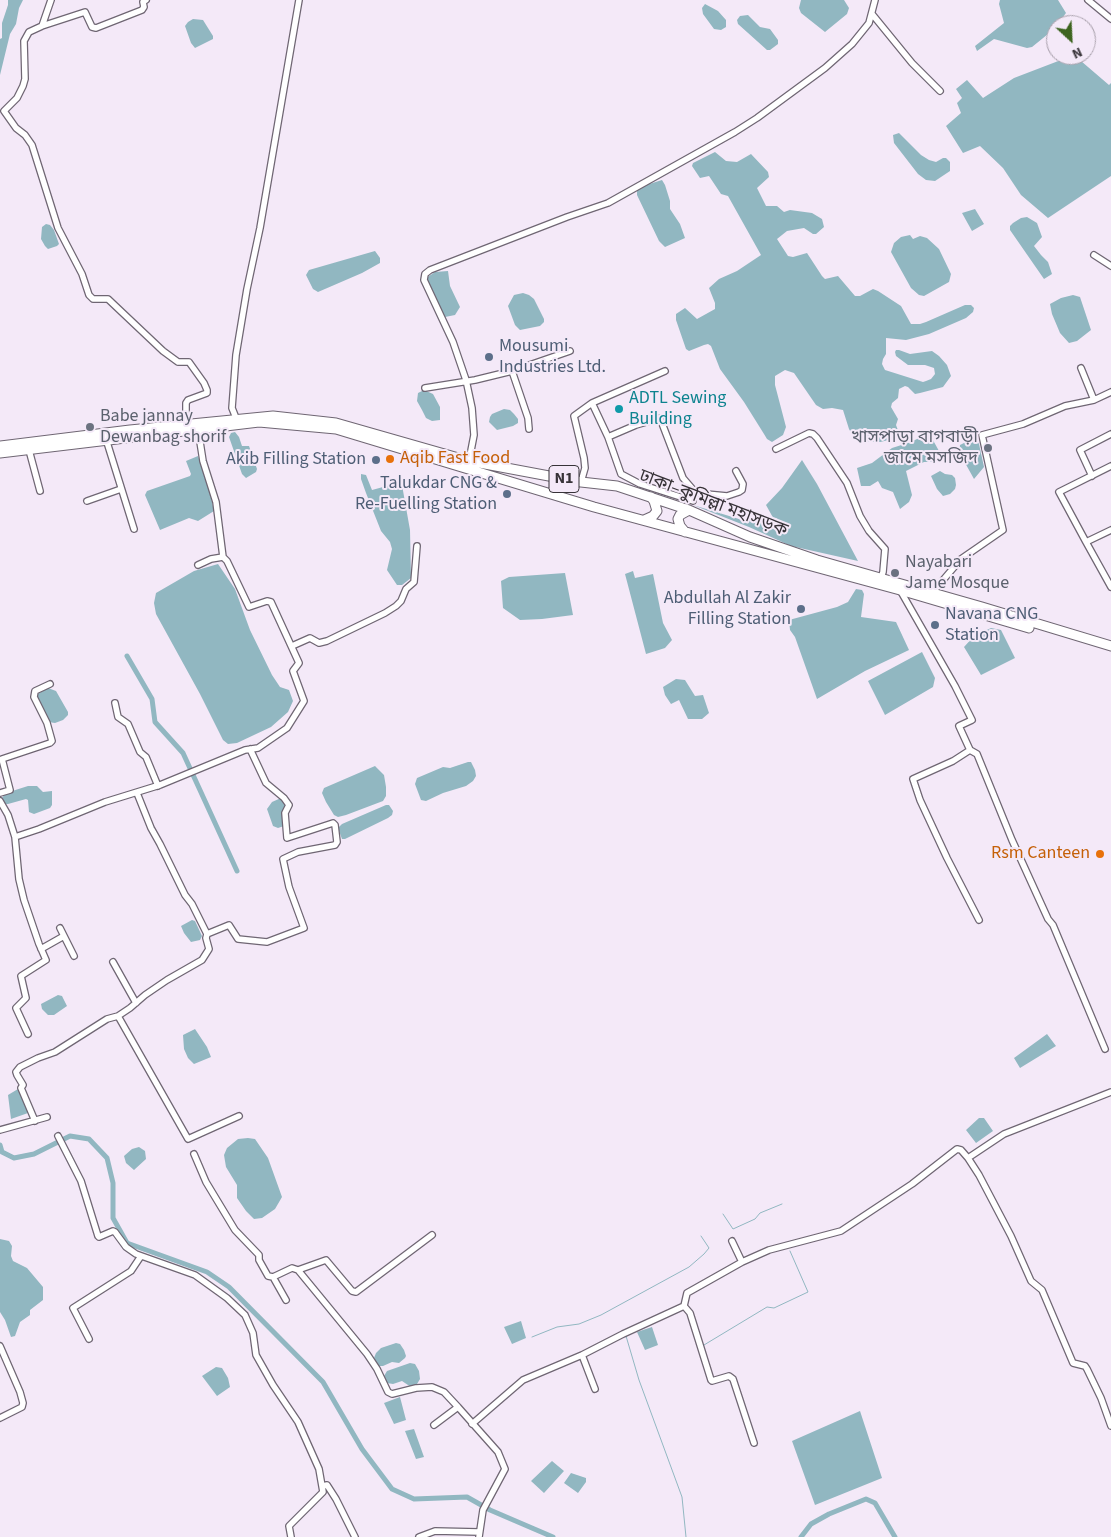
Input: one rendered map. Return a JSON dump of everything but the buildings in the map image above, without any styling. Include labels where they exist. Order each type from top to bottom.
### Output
[{"type":"highway","name":"ঢাকা–কুমিল্লা মহাসড়ক","points":[[0,446],[236,418],[273,416],[336,423],[468,461],[580,482],[617,486],[650,497],[691,505],[750,537],[818,560],[1111,646]]},
{"type":"highway","name":"ঢাকা–কুমিল্লা মহাসড়ক","points":[[0,453],[259,422],[336,429],[594,507],[900,590],[1111,651]]},
{"type":"highway","points":[[644,520],[653,516],[657,511],[654,501],[650,497]]},
{"type":"highway","points":[[685,532],[680,526],[678,519],[691,505]]},
{"type":"street","points":[[42,26],[51,0]]},
{"type":"street","points":[[146,0],[143,2],[144,7],[142,10],[96,28],[92,27],[85,12],[29,32],[24,41],[25,79],[23,86],[17,98],[2,112],[25,135],[32,145],[58,228],[82,274],[89,295],[93,299],[108,299],[163,351],[178,362],[189,362],[204,383],[207,393],[188,400],[186,403],[186,424]]},
{"type":"street","points":[[236,418],[232,408],[236,355],[299,0]]},
{"type":"street","points":[[1088,0],[1111,19]]},
{"type":"street","points":[[468,461],[474,435],[472,408],[466,380],[453,342],[424,280],[425,274],[430,270],[608,203],[735,132],[824,68],[852,44],[869,23],[872,14],[872,1]]},
{"type":"street","points":[[872,14],[912,63],[940,91]]},
{"type":"street","points":[[1094,255],[1111,266]]},
{"type":"street","points":[[426,388],[475,380],[512,371],[570,351]]},
{"type":"street","points":[[1081,368],[1094,400]]},
{"type":"street","points":[[512,371],[528,418],[529,429]]},
{"type":"street","points":[[580,482],[585,468],[574,416],[592,403],[665,371]]},
{"type":"street","points":[[932,593],[961,559],[1003,530],[982,436],[1023,424],[1065,406],[1094,400],[1111,392]]},
{"type":"street","points":[[592,403],[608,437],[621,474],[691,505]]},
{"type":"street","points":[[608,437],[636,425],[660,418],[683,478],[696,493],[727,496],[739,492],[742,490],[743,484],[736,471]]},
{"type":"street","points":[[15,837],[105,802],[158,786],[196,769],[263,745],[287,728],[304,701],[293,671],[299,663],[271,602],[267,601],[249,607],[227,561],[223,557],[216,502],[203,460],[198,429]]},
{"type":"street","points":[[776,449],[808,433],[817,438],[847,483],[860,516],[869,531],[885,548],[883,572],[880,578]]},
{"type":"street","points":[[1092,476],[1080,450],[1111,434]]},
{"type":"street","points":[[106,440],[134,529]]},
{"type":"street","points":[[29,450],[40,491]]},
{"type":"street","points":[[1111,466],[1059,492],[1111,587]]},
{"type":"street","points":[[87,501],[121,489]]},
{"type":"street","points":[[1086,542],[1111,530]]},
{"type":"street","points":[[292,646],[310,638],[320,643],[327,641],[396,606],[401,601],[406,589],[414,582],[417,546]]},
{"type":"street","points":[[198,564],[223,557]]},
{"type":"street","points":[[900,590],[955,686],[972,720],[959,726],[970,750],[977,754],[1012,840],[1048,919],[1054,926],[1105,1049]]},
{"type":"street","points":[[0,793],[10,790],[2,759],[50,743],[52,740],[34,697],[35,691],[50,684]]},
{"type":"street","points":[[115,703],[118,717],[128,724],[140,752],[146,757],[158,786]]},
{"type":"street","points":[[207,934],[229,925],[238,939],[267,942],[303,929],[304,926],[286,880],[283,859],[298,852],[335,845],[337,842],[335,825],[333,823],[286,838],[285,813],[289,804],[266,784],[250,749]]},
{"type":"street","points":[[970,750],[953,761],[913,779],[947,858],[979,920]]},
{"type":"street","points":[[35,1121],[21,1088],[23,1085],[16,1075],[17,1070],[26,1063],[55,1052],[107,1018],[118,1016],[167,980],[202,960],[209,949],[206,938],[207,934],[151,828],[137,793]]},
{"type":"street","points":[[0,800],[8,815],[15,837],[19,879],[24,900],[46,961],[21,976],[20,979],[26,998],[16,1008],[28,1034]]},
{"type":"street","points":[[60,928],[74,956]]},
{"type":"street","points":[[41,949],[64,936]]},
{"type":"street","points":[[113,962],[136,1003]]},
{"type":"street","points":[[118,1016],[188,1138],[239,1116]]},
{"type":"street","points":[[968,1158],[1004,1134],[1111,1092]]},
{"type":"street","points":[[0,1130],[47,1118]]},
{"type":"street","points":[[59,1138],[81,1181],[98,1236],[100,1237],[113,1231],[126,1247],[141,1256],[195,1275],[227,1298],[244,1315],[253,1333],[256,1355],[273,1385],[298,1422],[319,1470],[324,1492],[289,1526],[291,1537]]},
{"type":"street","points":[[684,1306],[687,1293],[742,1262],[769,1250],[842,1230],[912,1184],[958,1148],[968,1158],[1011,1236],[1032,1281],[1042,1290],[1073,1362],[1085,1366],[1087,1369],[1101,1398],[1111,1426]]},
{"type":"street","points":[[194,1154],[206,1182],[235,1230],[259,1255],[259,1260],[268,1276],[273,1277],[286,1300]]},
{"type":"street","points":[[298,1270],[326,1260],[352,1291],[356,1292],[432,1235]]},
{"type":"street","points":[[732,1241],[742,1262]]},
{"type":"street","points":[[89,1339],[73,1308],[131,1271],[141,1256]]},
{"type":"street","points":[[273,1277],[292,1268],[298,1270],[367,1354],[388,1392],[392,1394],[416,1388],[432,1387],[444,1392],[498,1452],[505,1469],[484,1510],[479,1534],[435,1531],[420,1537]]},
{"type":"street","points":[[472,1424],[523,1380],[582,1355],[684,1306]]},
{"type":"street","points":[[684,1306],[690,1313],[711,1380],[729,1376],[733,1379],[754,1443]]},
{"type":"street","points":[[0,1346],[23,1403],[22,1407],[0,1418]]},
{"type":"street","points":[[582,1355],[595,1389]]},
{"type":"street","points":[[434,1425],[458,1407]]},
{"type":"street","points":[[322,1486],[327,1485],[355,1537]]},
{"type":"water","points":[[8,0],[23,0],[19,8],[16,24],[10,34],[0,75],[0,39],[2,38],[2,23]]},
{"type":"water","points":[[801,0],[844,0],[849,8],[847,14],[825,32],[801,13],[799,8]]},
{"type":"water","points":[[1000,0],[1058,0],[1066,13],[1064,15],[1046,15],[1046,36],[1032,47],[1027,48],[994,39],[977,51],[975,46],[1004,23],[999,4]]},
{"type":"water","points":[[705,4],[718,11],[726,20],[726,27],[721,30],[714,29],[703,14],[702,8]]},
{"type":"water","points":[[748,15],[760,27],[770,29],[778,40],[778,44],[767,50],[738,24],[737,20],[740,16]]},
{"type":"water","points":[[193,19],[203,20],[213,36],[213,39],[195,48],[191,43],[185,26]]},
{"type":"water","points":[[1048,65],[1086,65],[1109,85],[1111,83],[1111,176],[1048,218],[1021,195],[1003,168],[980,146],[963,153],[946,126],[961,113],[957,103],[962,98],[956,89],[967,80],[983,98],[1014,78]]},
{"type":"water","points":[[899,133],[921,155],[929,160],[936,162],[946,158],[950,162],[950,171],[935,181],[926,180],[918,174],[894,143],[893,135]]},
{"type":"water","points":[[715,152],[726,161],[737,162],[751,154],[768,172],[769,177],[757,188],[766,206],[777,206],[784,212],[790,210],[812,213],[822,219],[824,227],[816,234],[804,228],[787,231],[777,239],[788,256],[793,257],[807,253],[825,279],[838,276],[855,296],[860,296],[873,289],[878,291],[901,306],[911,324],[926,322],[965,305],[971,305],[974,308],[973,312],[966,318],[929,334],[906,340],[886,338],[886,354],[882,364],[885,370],[923,382],[931,379],[935,374],[934,368],[925,365],[908,365],[896,356],[895,352],[899,350],[910,354],[932,351],[947,365],[951,376],[943,387],[920,393],[915,394],[905,386],[899,389],[898,398],[892,403],[891,407],[898,419],[896,425],[899,433],[893,439],[880,442],[854,438],[843,410],[823,409],[816,405],[794,373],[785,370],[775,376],[775,385],[786,427],[783,435],[772,442],[767,439],[744,402],[720,369],[711,346],[708,344],[689,351],[686,349],[676,320],[676,314],[685,308],[697,319],[715,309],[715,303],[709,288],[719,279],[737,271],[761,255],[728,196],[721,194],[709,176],[700,178],[692,166],[693,163]]},
{"type":"water","points":[[662,180],[670,201],[670,209],[680,224],[685,238],[665,247],[659,241],[637,195],[637,190],[643,186]]},
{"type":"water","points":[[975,209],[984,224],[972,231],[962,213]]},
{"type":"water","points":[[1027,217],[1037,223],[1042,237],[1034,246],[1048,262],[1052,274],[1044,279],[1010,230],[1010,226],[1013,223]]},
{"type":"water","points":[[46,224],[50,225],[54,230],[59,244],[48,249],[41,239],[42,227]]},
{"type":"water","points":[[910,235],[913,239],[920,236],[927,238],[939,249],[951,274],[949,282],[924,296],[919,295],[911,288],[891,252],[894,243],[901,237]]},
{"type":"water","points":[[375,251],[380,258],[380,263],[318,292],[313,289],[306,275],[309,270]]},
{"type":"water","points":[[448,271],[450,286],[460,307],[455,315],[442,317],[426,278],[435,272]]},
{"type":"water","points":[[523,293],[534,299],[544,322],[540,326],[520,330],[515,325],[508,306],[514,295]]},
{"type":"water","points":[[1073,295],[1080,297],[1091,330],[1077,341],[1069,343],[1060,333],[1050,304],[1061,298]]},
{"type":"water","points":[[424,390],[433,394],[440,407],[440,420],[432,421],[426,418],[417,401],[418,393]]},
{"type":"water","points":[[504,409],[510,410],[514,414],[518,419],[518,423],[497,430],[489,422],[490,417],[492,414]]},
{"type":"water","points":[[235,432],[242,446],[249,446],[257,469],[256,472],[246,478],[242,474],[229,437],[231,433]]},
{"type":"water","points":[[929,433],[939,451],[934,462],[924,462],[906,471],[912,495],[909,502],[900,509],[893,492],[882,488],[878,481],[870,486],[861,486],[857,468],[872,463],[892,448],[911,442]]},
{"type":"water","points":[[968,441],[977,441],[979,444],[984,467],[974,479],[959,452],[960,445]]},
{"type":"water","points":[[198,456],[207,479],[214,511],[198,521],[189,518],[160,530],[145,495],[147,491],[190,476],[186,461]]},
{"type":"water","points":[[802,460],[858,561],[791,546],[693,505],[739,519],[776,523],[766,505],[782,488]]},
{"type":"water","points":[[940,471],[952,475],[955,478],[956,485],[950,494],[943,496],[937,489],[931,476]]},
{"type":"water","points":[[361,474],[366,475],[372,490],[398,483],[402,485],[410,530],[411,578],[402,585],[397,585],[387,570],[392,549],[390,542],[381,531],[361,479]]},
{"type":"water","points":[[218,564],[235,589],[250,630],[272,675],[280,687],[289,690],[293,701],[288,712],[271,727],[237,743],[228,744],[223,740],[156,614],[154,603],[156,593],[194,571]]},
{"type":"water","points":[[633,571],[635,578],[653,574],[663,623],[672,640],[665,648],[646,654],[625,574]]},
{"type":"water","points":[[565,573],[573,615],[520,620],[503,608],[501,581],[509,577]]},
{"type":"water","points":[[856,589],[862,590],[864,594],[861,617],[896,622],[909,650],[865,671],[817,699],[795,637],[790,630],[789,620],[837,607],[848,602]]},
{"type":"water","points":[[991,628],[1001,630],[1015,658],[981,675],[964,647],[974,636]]},
{"type":"water","points":[[922,652],[935,678],[933,687],[885,715],[868,681]]},
{"type":"water","points":[[676,679],[685,680],[695,696],[703,695],[709,713],[702,719],[688,719],[679,700],[671,704],[665,695],[663,687]]},
{"type":"water","points":[[48,688],[56,691],[68,712],[68,715],[63,720],[55,723],[48,722],[36,695]]},
{"type":"water","points":[[471,762],[475,770],[476,776],[473,781],[466,786],[443,793],[426,801],[421,800],[415,784],[417,778],[443,767],[450,768]]},
{"type":"water","points":[[375,766],[384,775],[386,796],[383,801],[346,815],[338,817],[334,815],[322,793],[324,788]]},
{"type":"water","points":[[28,786],[37,786],[43,792],[52,791],[52,805],[50,808],[34,814],[29,812],[28,800],[26,799],[4,804],[1,799],[6,793]]},
{"type":"water","points":[[281,798],[287,804],[284,826],[278,828],[273,826],[267,809],[272,802]]},
{"type":"water","points":[[389,805],[393,811],[392,815],[342,839],[338,828],[342,824]]},
{"type":"water","points":[[192,920],[195,921],[202,936],[200,940],[191,942],[181,926]]},
{"type":"water","points":[[58,995],[62,996],[67,1006],[54,1015],[48,1015],[42,1009],[41,1004]]},
{"type":"water","points":[[195,1029],[211,1057],[194,1064],[188,1058],[184,1049],[183,1035]]},
{"type":"water","points":[[1047,1034],[1056,1046],[1020,1068],[1014,1058]]},
{"type":"water","points":[[18,1089],[28,1113],[11,1119],[8,1095]]},
{"type":"water","points":[[979,1118],[984,1118],[993,1131],[976,1143],[966,1130]]},
{"type":"water","points":[[238,1139],[255,1139],[268,1158],[282,1197],[275,1209],[262,1218],[254,1219],[237,1198],[237,1185],[226,1167],[224,1155],[227,1148]]},
{"type":"water","points":[[139,1147],[145,1151],[146,1159],[134,1170],[126,1163],[124,1156],[132,1149]]},
{"type":"water","points":[[0,1239],[9,1241],[12,1246],[11,1256],[13,1261],[27,1268],[43,1287],[43,1300],[30,1310],[30,1315],[20,1322],[15,1336],[11,1337],[0,1312]]},
{"type":"water","points":[[521,1321],[526,1338],[512,1344],[504,1327]]},
{"type":"water","points":[[652,1327],[658,1345],[645,1350],[637,1332]]},
{"type":"water","points":[[396,1343],[400,1344],[404,1350],[405,1358],[399,1363],[392,1362],[378,1366],[374,1358],[376,1353],[381,1348]]},
{"type":"water","points":[[410,1363],[415,1364],[419,1371],[420,1379],[417,1384],[411,1387],[402,1381],[393,1384],[387,1383],[384,1376],[387,1371]]},
{"type":"water","points":[[216,1367],[222,1368],[228,1378],[230,1387],[217,1396],[202,1376]]},
{"type":"water","points":[[400,1397],[406,1420],[394,1424],[384,1403]]},
{"type":"water","points":[[860,1411],[882,1478],[815,1505],[792,1441]]},
{"type":"water","points":[[414,1429],[424,1457],[416,1459],[405,1431]]},
{"type":"water","points":[[552,1461],[564,1471],[544,1493],[531,1481]]},
{"type":"water","points":[[571,1473],[586,1478],[586,1482],[578,1493],[564,1483]]},
{"type":"waterway","points":[[127,656],[152,699],[155,722],[183,753],[237,871]]},
{"type":"waterway","points":[[0,1145],[2,1152],[14,1158],[34,1154],[70,1136],[89,1139],[107,1158],[113,1183],[113,1218],[127,1243],[207,1272],[229,1287],[323,1382],[362,1449],[392,1489],[414,1499],[467,1497],[490,1510],[553,1537]]},
{"type":"waterway","points":[[723,1214],[733,1229],[755,1219],[760,1213],[782,1204]]},
{"type":"waterway","points":[[532,1337],[557,1327],[579,1324],[601,1315],[689,1267],[709,1248],[701,1236]]},
{"type":"waterway","points":[[704,1345],[767,1307],[774,1308],[808,1292],[790,1251]]},
{"type":"waterway","points":[[632,1333],[626,1336],[639,1380],[682,1497],[686,1537]]},
{"type":"waterway","points":[[801,1537],[811,1524],[829,1514],[866,1499],[875,1503],[895,1537]]},
{"type":"place","name":"Mousumi Industries Ltd.","points":[[489,357]]},
{"type":"place","name":"ADTL Sewing Building","points":[[619,409]]},
{"type":"place","name":"Babe jannay Dewanbag shorif","points":[[90,427]]},
{"type":"place","name":"খাসপাড়া বাগবাড়ী জামে মসজিদ","points":[[988,448]]},
{"type":"place","name":"Aqib Fast Food","points":[[390,459]]},
{"type":"place","name":"Akib Filling Station","points":[[376,460]]},
{"type":"place","name":"Talukdar CNG & Re-Fuelling Station","points":[[507,494]]},
{"type":"place","name":"Nayabari Jame Mosque","points":[[895,573]]},
{"type":"place","name":"Abdullah Al Zakir Filling Station","points":[[801,609]]},
{"type":"place","name":"Navana CNG Station","points":[[935,625]]},
{"type":"place","name":"Rsm Canteen","points":[[1100,854]]}]
